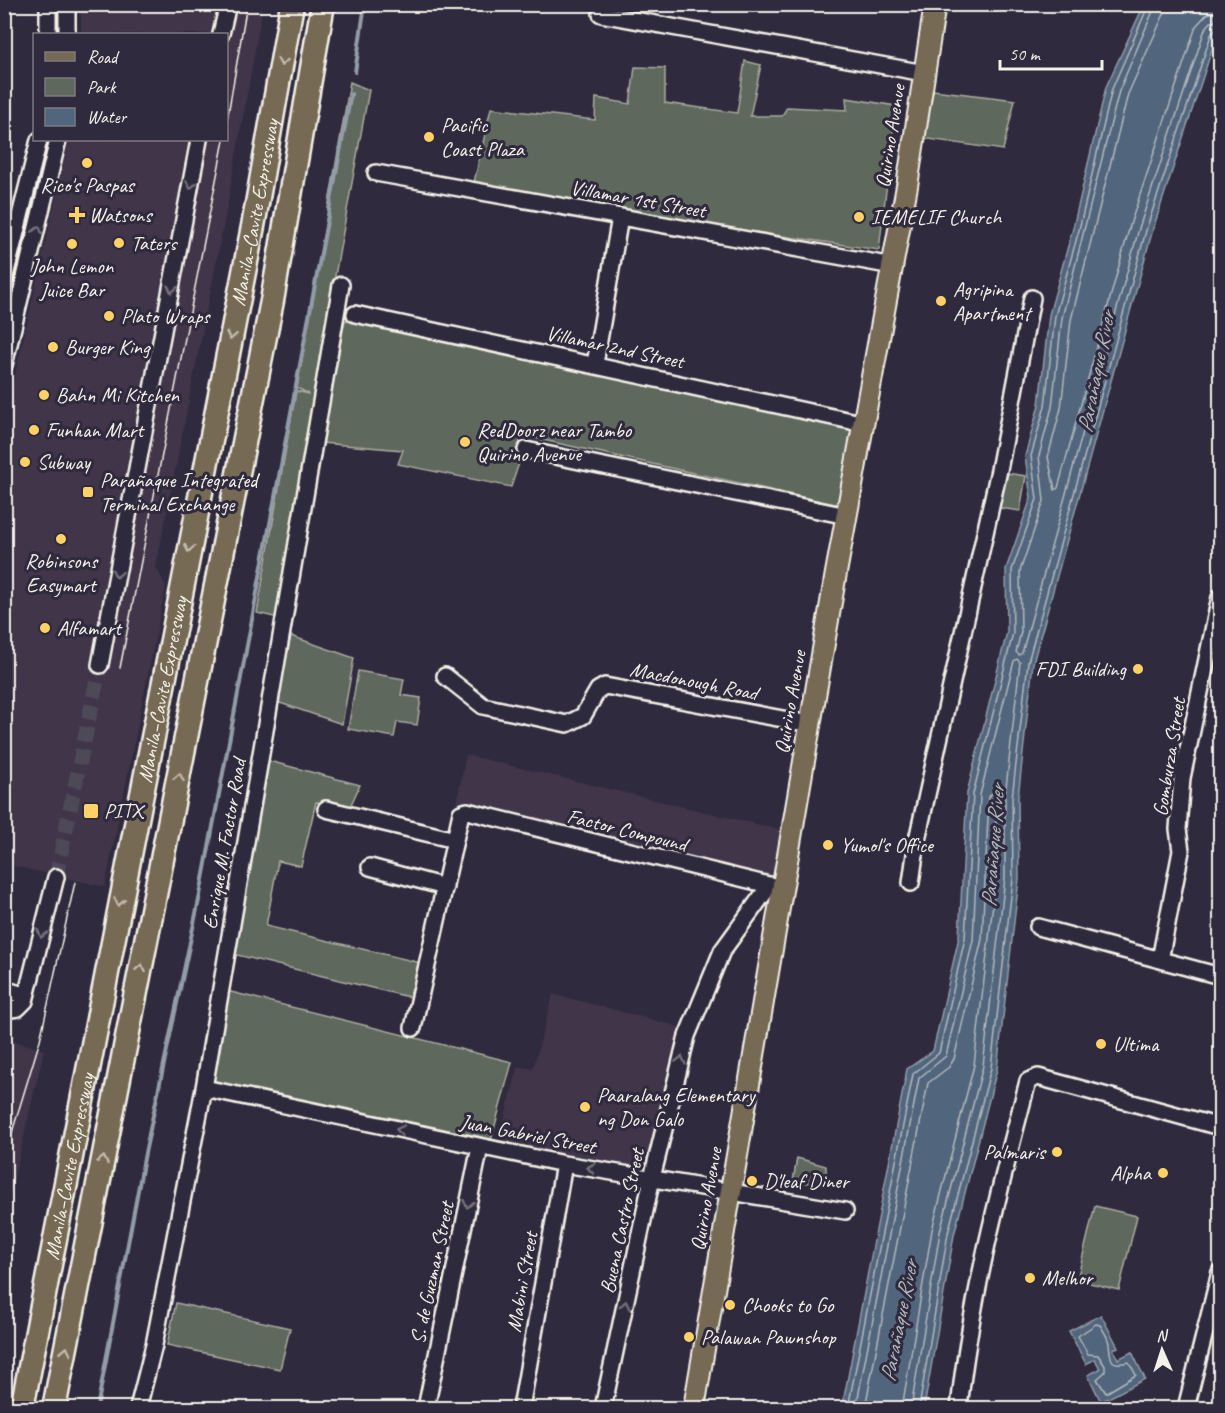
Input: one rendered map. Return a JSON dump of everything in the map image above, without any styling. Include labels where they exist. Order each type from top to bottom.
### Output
[{"type":"highway","name":"Manila–Cavite Expressway","points":[[22,1408],[254,221],[292,4]]},
{"type":"highway","name":"Manila–Cavite Expressway","points":[[54,1408],[272,301],[323,4]]},
{"type":"main road","name":"Quirino Avenue","points":[[694,1408],[732,1191],[777,887],[810,724],[865,424],[935,4]]},
{"type":"street","points":[[48,4],[48,33]]},
{"type":"street","points":[[67,4],[67,33]]},
{"type":"street","points":[[216,33],[220,4]]},
{"type":"street","points":[[221,33],[228,4]]},
{"type":"street","points":[[601,14],[924,73]]},
{"type":"street","points":[[5,279],[7,260],[39,141]]},
{"type":"street","points":[[4,365],[58,141]]},
{"type":"street","points":[[100,665],[199,141]]},
{"type":"street","name":"Villamar 1st Street","points":[[376,173],[893,266]]},
{"type":"street","points":[[595,364],[620,217]]},
{"type":"street","name":"Enrique M. Factor Road","points":[[138,1408],[154,1345],[204,1088],[341,285]]},
{"type":"street","points":[[911,883],[917,840],[999,470],[1032,298]]},
{"type":"street","name":"Villamar 2nd Street","points":[[356,314],[865,424]]},
{"type":"street","points":[[526,450],[847,516]]},
{"type":"street","name":"Gomburza Street","points":[[1160,960],[1181,851],[1178,830],[1182,778],[1221,597]]},
{"type":"street","name":"Macdonough Road","points":[[445,676],[483,706],[567,724],[584,716],[598,690],[605,686],[810,724]]},
{"type":"street","points":[[327,810],[455,840],[413,1028]]},
{"type":"street","name":"Factor Compound","points":[[455,840],[461,813],[467,811],[777,887]]},
{"type":"street","points":[[370,867],[445,887]]},
{"type":"street","points":[[4,1010],[18,1008],[26,996],[56,877]]},
{"type":"street","name":"Buena Castro Street","points":[[603,1408],[652,1178],[687,1036],[722,951],[777,887]]},
{"type":"street","points":[[1038,927],[1221,976]]},
{"type":"street","points":[[4,989],[26,996]]},
{"type":"street","points":[[959,1408],[967,1337],[997,1196],[1028,1082],[1038,1077],[1221,1127]]},
{"type":"street","name":"Juan Gabriel Street","points":[[204,1088],[564,1164],[845,1211]]},
{"type":"street","name":"S. de Guzman Street","points":[[426,1408],[480,1147]]},
{"type":"street","name":"Mabini Street","points":[[521,1408],[564,1164]]},
{"type":"street","points":[[1186,1408],[1221,1272]]},
{"type":"shaded area","name":"Parañaque Integrated Terminal Exchange","points":[[81,5],[263,5],[225,218],[156,567],[166,586],[105,887],[5,864],[5,418],[69,141],[228,141],[228,33],[81,33]]},
{"type":"shaded area","points":[[466,755],[782,830],[773,881],[456,805]]},
{"type":"shaded area","name":"Paaralang Elementary ng Don Galo","points":[[553,994],[684,1028],[645,1170],[498,1144],[518,1066],[533,1069]]},
{"type":"shaded area","points":[[4,1038],[44,1050],[5,1218]]},
{"type":"green space","points":[[745,61],[761,65],[750,116],[782,116],[787,107],[847,110],[846,98],[896,106],[879,250],[472,191],[491,108],[595,120],[596,98],[630,104],[635,67],[665,68],[665,103],[737,113]]},
{"type":"green space","points":[[350,82],[369,90],[313,396],[317,398],[283,619],[257,613],[296,391],[309,394],[297,388]]},
{"type":"green space","points":[[933,90],[1015,100],[1003,150],[922,138]]},
{"type":"green space","points":[[345,320],[853,427],[839,505],[520,435],[519,463],[511,487],[398,464],[403,450],[321,443]]},
{"type":"green space","points":[[999,472],[1026,476],[1020,511],[994,507]]},
{"type":"green space","points":[[291,636],[354,658],[342,724],[277,702]]},
{"type":"green space","points":[[358,671],[404,679],[401,695],[421,698],[417,725],[397,722],[394,737],[348,729]]},
{"type":"green space","points":[[269,761],[360,785],[349,809],[316,802],[301,866],[278,861],[266,926],[421,963],[409,997],[233,954]]},
{"type":"green space","points":[[227,991],[512,1062],[490,1144],[210,1082]]},
{"type":"green space","points":[[797,1158],[826,1166],[826,1185],[793,1181]]},
{"type":"green space","points":[[1095,1206],[1137,1216],[1119,1290],[1077,1280]]},
{"type":"green space","points":[[176,1303],[290,1328],[280,1369],[167,1345]]},
{"type":"water","name":"Parañaque River","points":[[1144,5],[1220,5],[1220,25],[1153,229],[1033,663],[1018,798],[1019,879],[997,1069],[954,1235],[924,1408],[842,1408],[907,1069],[933,1051],[959,937],[967,793],[1007,632],[1006,569],[1031,498],[1025,456],[1039,405],[1049,315],[1073,228],[1106,87]]},
{"type":"water","points":[[1101,1315],[1118,1347],[1113,1349],[1118,1359],[1132,1352],[1145,1379],[1101,1402],[1088,1375],[1100,1369],[1095,1359],[1086,1364],[1069,1331]]},
{"type":"waterway","points":[[355,72],[365,4]]},
{"type":"waterway","points":[[97,1408],[145,1153],[200,895],[351,94]]},
{"type":"tunnel","points":[[56,877],[100,665]]},
{"type":"tram line","points":[[228,114],[247,4]]},
{"type":"tram line","points":[[120,668],[224,141]]},
{"type":"tram line","points":[[4,1159],[40,1040],[75,882]]},
{"type":"place","name":"Pacific Coast Plaza","points":[[429,137]]},
{"type":"place","name":"Rico's Paspas","points":[[87,163]]},
{"type":"place","name":"Watsons","points":[[77,215]]},
{"type":"place","name":"IEMELIF Church","points":[[859,217]]},
{"type":"place","name":"Taters","points":[[119,243]]},
{"type":"place","name":"John Lemon Juice Bar","points":[[72,244]]},
{"type":"place","name":"Agripina Apartment","points":[[941,301]]},
{"type":"place","name":"Plato Wraps","points":[[109,316]]},
{"type":"place","name":"Burger King","points":[[53,347]]},
{"type":"place","name":"Bahn Mi Kitchen","points":[[44,395]]},
{"type":"place","name":"Funhan Mart","points":[[34,430]]},
{"type":"place","name":"RedDoorz near Tambo Quirino Avenue","points":[[465,442]]},
{"type":"place","name":"Subway","points":[[25,462]]},
{"type":"place","name":"Parañaque Integrated Terminal Exchange","points":[[88,492]]},
{"type":"place","name":"Robinsons Easymart","points":[[61,539]]},
{"type":"place","name":"Alfamart","points":[[45,628]]},
{"type":"place","name":"FDI Building","points":[[1138,669]]},
{"type":"place","name":"PITX","points":[[91,811]]},
{"type":"place","name":"Yumol's Office","points":[[828,845]]},
{"type":"place","name":"Ultima","points":[[1101,1044]]},
{"type":"place","name":"Paaralang Elementary ng Don Galo","points":[[585,1107]]},
{"type":"place","name":"Palmaris","points":[[1057,1152]]},
{"type":"place","name":"Alpha","points":[[1163,1173]]},
{"type":"place","name":"D'leaf Diner","points":[[752,1181]]},
{"type":"place","name":"Melhor","points":[[1030,1278]]},
{"type":"place","name":"Chooks to Go","points":[[730,1305]]},
{"type":"place","name":"Palawan Pawnshop","points":[[689,1337]]}]
